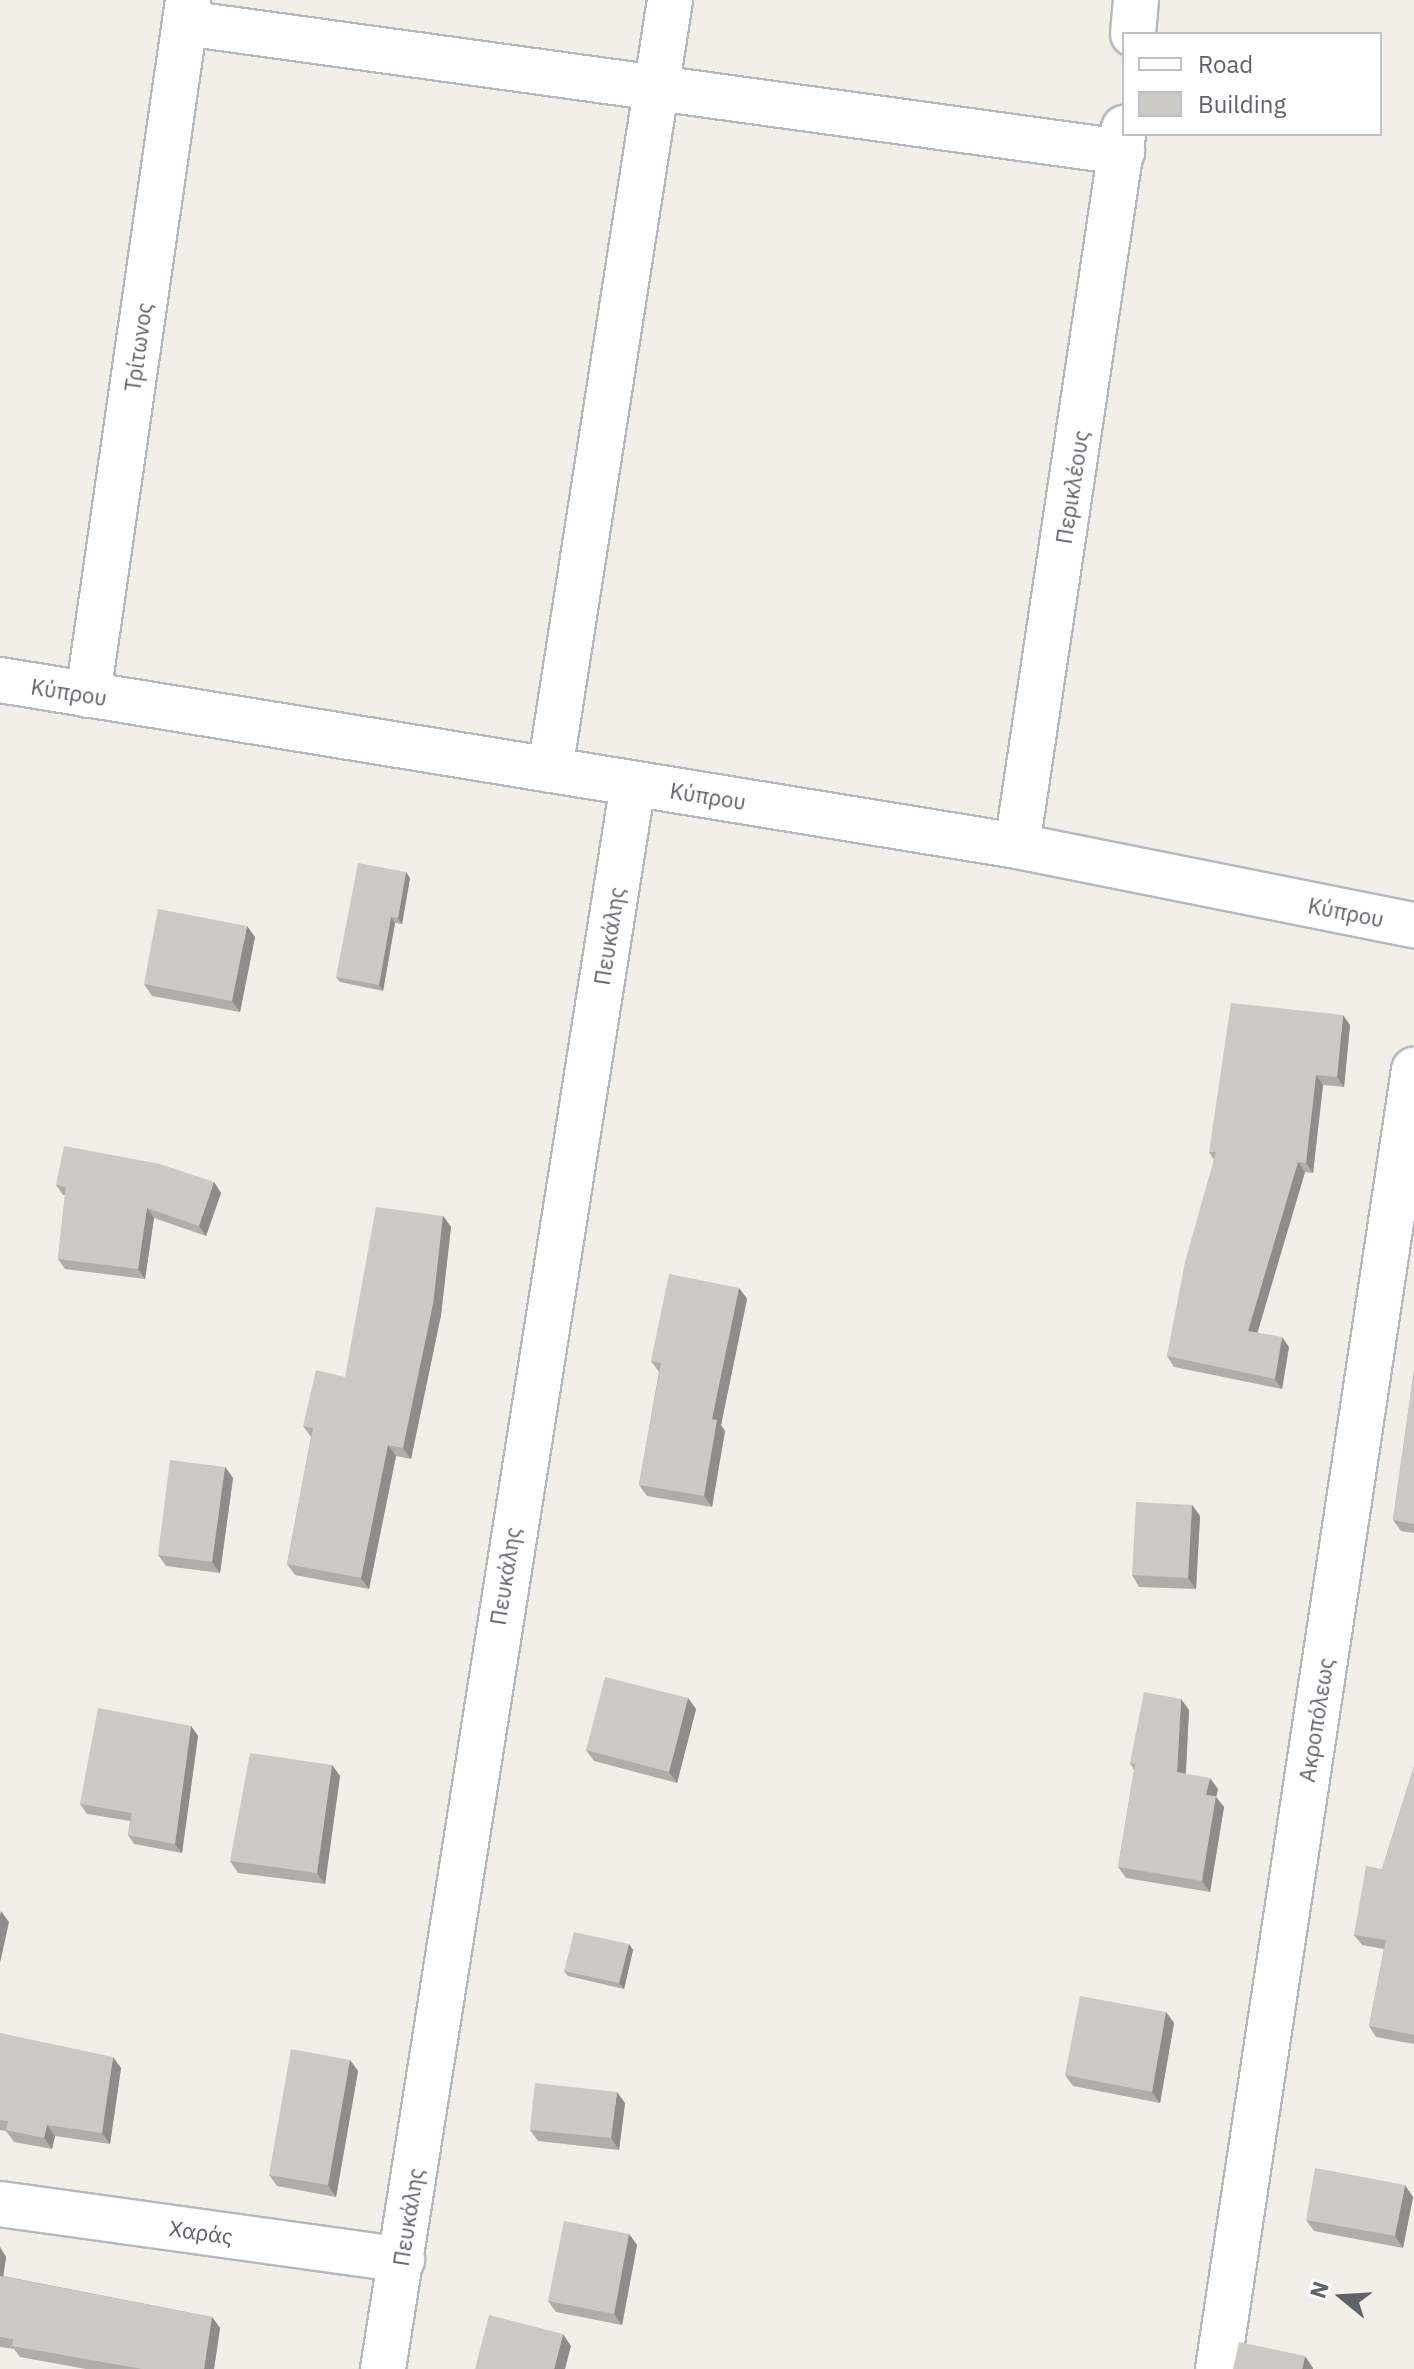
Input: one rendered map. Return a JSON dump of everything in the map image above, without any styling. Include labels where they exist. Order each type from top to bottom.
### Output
[{"type":"street","points":[[550,770],[670,0]]},
{"type":"street","points":[[1133,32],[1136,0]]},
{"type":"street","points":[[187,11],[659,86],[1123,140]]},
{"type":"street","name":"Τρίτωνος","points":[[88,695],[187,11]]},
{"type":"street","name":"Περικλέους","points":[[1017,846],[1123,140]]},
{"type":"street","name":"Κύπρου","points":[[0,680],[1017,846],[1414,925]]},
{"type":"street","name":"Πευκάλης","points":[[383,2369],[506,1570],[633,784]]},
{"type":"street","name":"Ακροπόλεως","points":[[1218,2369],[1414,1070]]},
{"type":"street","name":"Χαράς","points":[[0,2204],[402,2260]]},
{"type":"building","points":[[358,863],[406,872],[398,918],[391,917],[379,985],[336,977]]},
{"type":"building","points":[[158,909],[247,926],[232,1001],[144,984]]},
{"type":"building","points":[[1231,1003],[1343,1015],[1337,1077],[1316,1075],[1306,1163],[1298,1162],[1248,1331],[1282,1337],[1275,1379],[1167,1356],[1185,1262],[1216,1152],[1209,1152]]},
{"type":"building","points":[[64,1146],[160,1164],[214,1182],[199,1226],[147,1208],[138,1269],[58,1259],[66,1187],[56,1185]]},
{"type":"building","points":[[376,1207],[443,1216],[433,1304],[403,1448],[388,1445],[361,1578],[287,1564],[313,1428],[303,1426],[316,1370],[345,1377]]},
{"type":"building","points":[[669,1274],[739,1288],[712,1419],[717,1420],[704,1496],[639,1485],[661,1363],[651,1361]]},
{"type":"building","points":[[1414,1370],[1414,1524],[1393,1520]]},
{"type":"building","points":[[170,1460],[225,1467],[212,1562],[158,1555]]},
{"type":"building","points":[[1136,1502],[1192,1505],[1188,1578],[1132,1575]]},
{"type":"building","points":[[605,1677],[688,1698],[669,1772],[586,1750]]},
{"type":"building","points":[[1144,1692],[1181,1699],[1177,1772],[1210,1778],[1206,1795],[1216,1796],[1202,1881],[1118,1867],[1135,1764],[1130,1763]]},
{"type":"building","points":[[98,1708],[191,1726],[175,1844],[128,1835],[132,1813],[80,1804]]},
{"type":"building","points":[[250,1753],[332,1765],[317,1873],[230,1861]]},
{"type":"building","points":[[1414,1766],[1414,2035],[1369,2026],[1386,1940],[1354,1935],[1366,1866],[1382,1869]]},
{"type":"building","points":[[574,1932],[629,1944],[619,1983],[564,1971]]},
{"type":"building","points":[[1080,1996],[1166,2012],[1152,2092],[1065,2075]]},
{"type":"building","points":[[0,2033],[113,2057],[102,2133],[47,2125],[44,2138],[6,2130],[8,2121],[0,2120]]},
{"type":"building","points":[[291,2049],[350,2060],[328,2185],[269,2175]]},
{"type":"building","points":[[535,2083],[617,2092],[611,2138],[530,2130]]},
{"type":"building","points":[[1315,2168],[1405,2185],[1395,2236],[1306,2220]]},
{"type":"building","points":[[564,2221],[629,2234],[614,2314],[548,2301]]},
{"type":"building","points":[[0,2276],[212,2317],[204,2369],[142,2369],[12,2346],[13,2339],[0,2337]]},
{"type":"building","points":[[489,2315],[563,2334],[554,2369],[475,2369]]},
{"type":"building","points":[[1239,2342],[1305,2356],[1302,2369],[1233,2369]]}]
